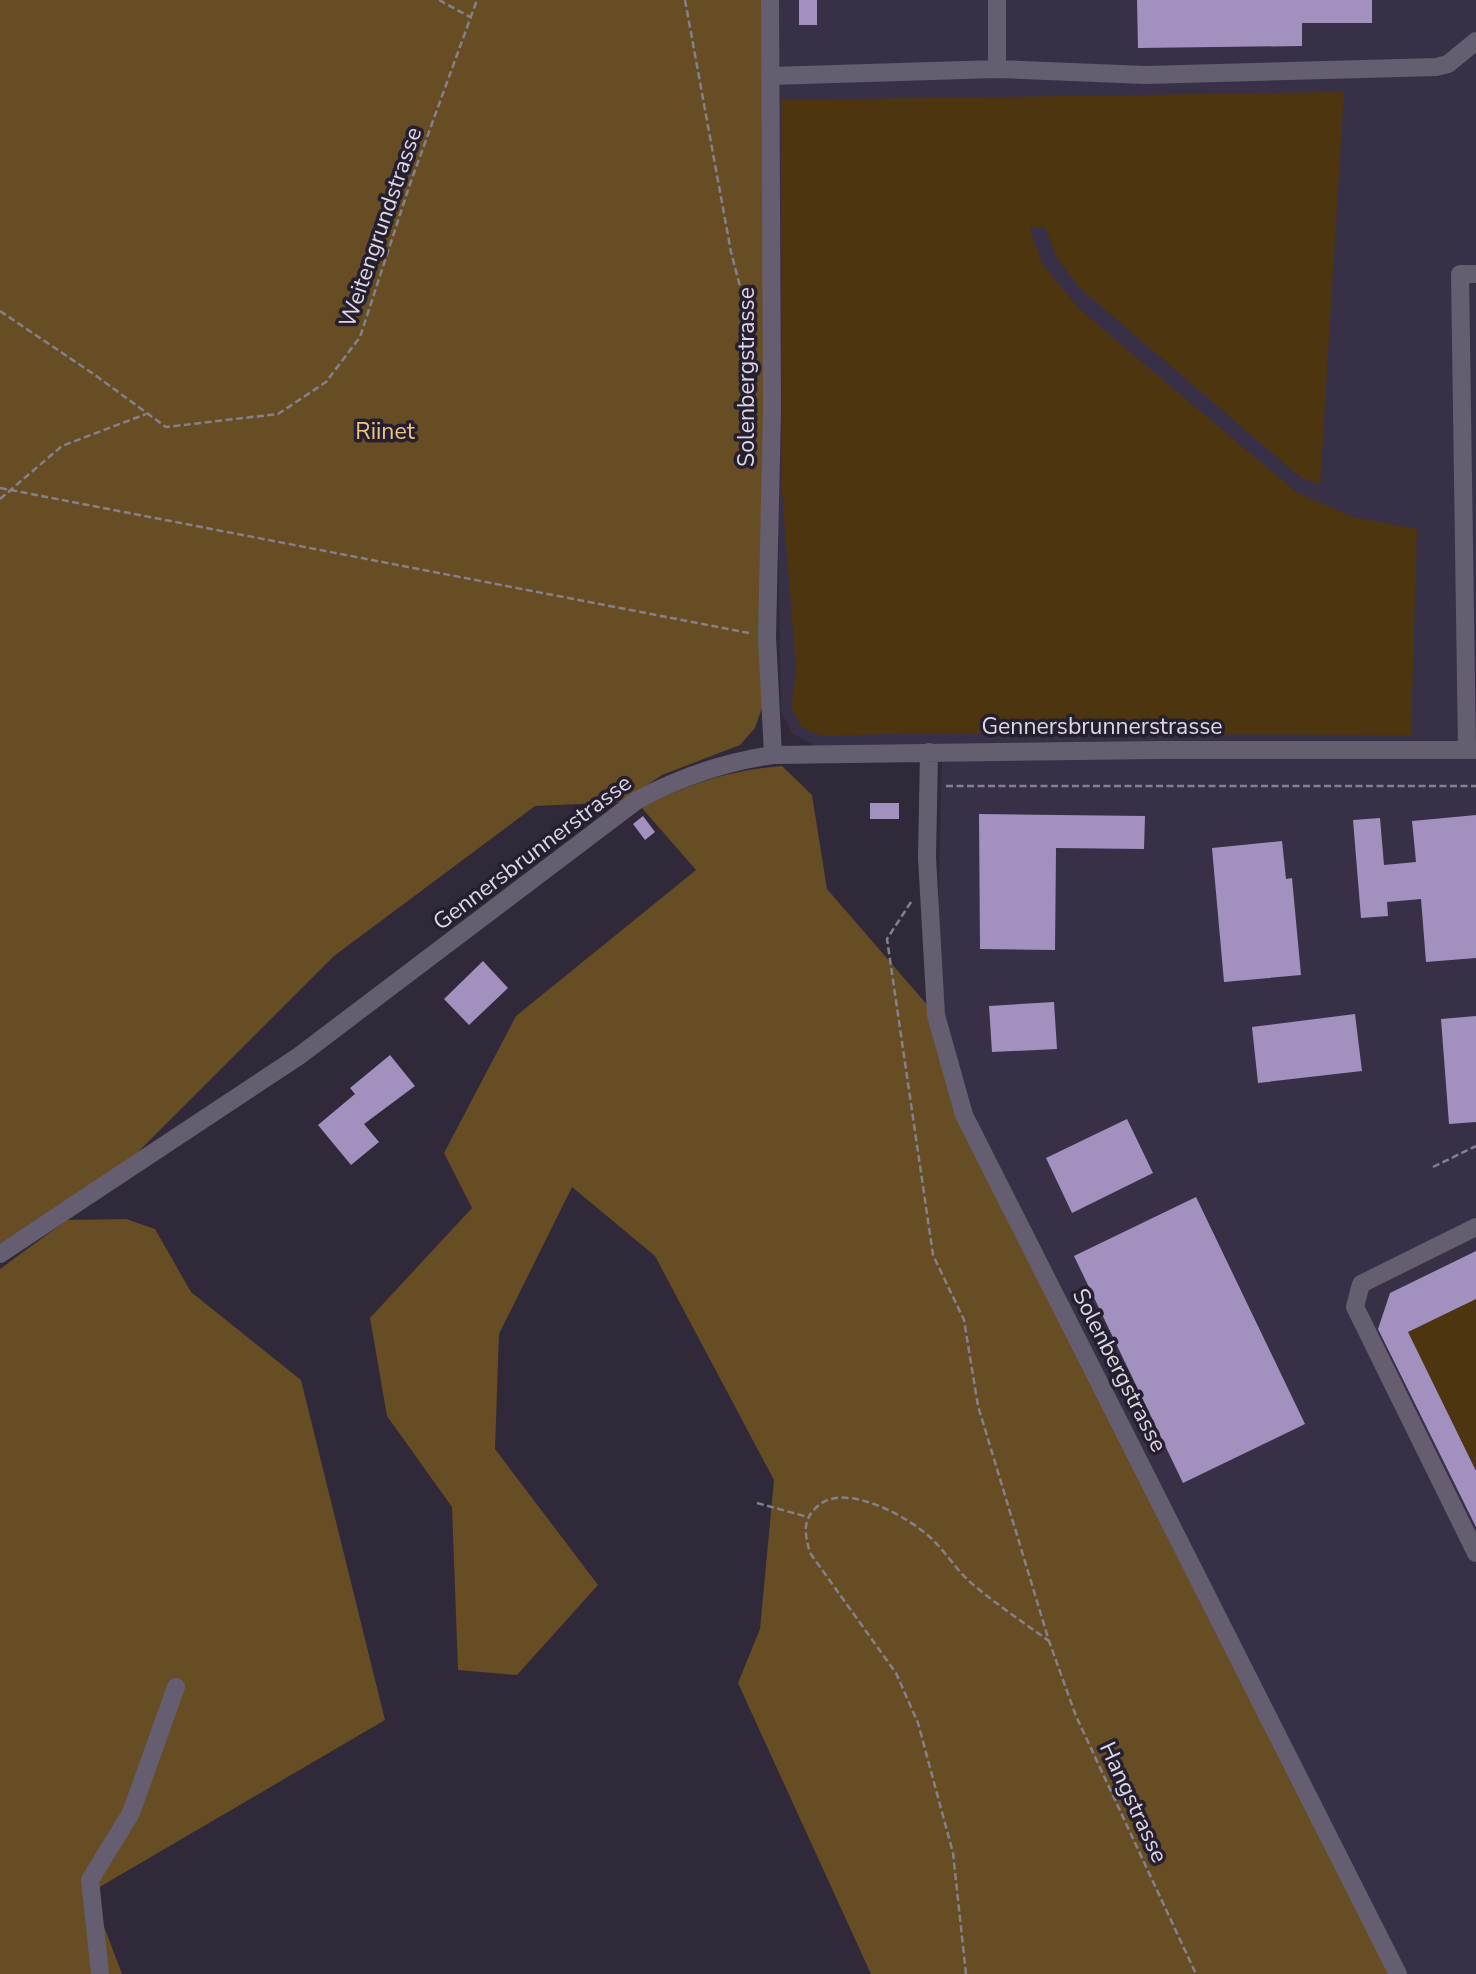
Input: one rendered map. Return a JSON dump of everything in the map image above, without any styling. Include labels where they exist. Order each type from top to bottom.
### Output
[{"type":"street","name":"Solenbergstrasse","points":[[770,0],[772,410],[767,637],[773,755]]},
{"type":"street","points":[[997,0],[997,69]]},
{"type":"street","points":[[770,76],[997,69],[1145,75],[1436,67],[1448,64],[1476,41]]},
{"type":"street","points":[[1471,750],[1471,640],[1460,274],[1476,274]]},
{"type":"street","name":"Gennersbrunnerstrasse","points":[[0,1254],[299,1056],[636,801],[686,776],[727,763],[773,755],[1471,750]]},
{"type":"street","name":"Solenbergstrasse","points":[[929,752],[928,875],[936,1015],[964,1115],[1398,1974]]},
{"type":"street","points":[[1476,1227],[1361,1284],[1355,1307],[1476,1553]]},
{"type":"street","points":[[100,1974],[90,1880],[131,1813],[176,1687]]},
{"type":"path","points":[[439,0],[470,17]]},
{"type":"path","name":"Weitengrundstrasse","points":[[0,311],[96,375],[166,427],[278,414],[326,382],[360,337],[410,184],[477,0]]},
{"type":"path","points":[[685,0],[731,252],[755,344]]},
{"type":"path","points":[[0,499],[62,446],[146,414]]},
{"type":"path","points":[[0,488],[767,637]]},
{"type":"path","points":[[928,786],[1476,786]]},
{"type":"path","name":"Hangstrasse","points":[[928,875],[887,939],[933,1255],[964,1320],[978,1406],[1049,1641],[1076,1716],[1196,1974]]},
{"type":"path","points":[[1433,1167],[1476,1146]]},
{"type":"path","points":[[966,1974],[953,1853],[918,1723],[896,1673],[810,1553],[804,1530],[807,1517],[820,1503],[848,1496],[875,1503],[931,1537],[974,1586],[1049,1641]]},
{"type":"path","points":[[757,1503],[807,1517]]},
{"type":"shaded area","points":[[770,0],[1476,0],[1476,1974],[1398,1974],[964,1115],[936,1015],[942,751],[820,748],[793,734],[781,712]]},
{"type":"shaded area","points":[[1344,92],[1320,485],[1299,476],[1080,288],[1057,258],[1045,227],[1029,227],[1043,265],[1079,309],[1296,492],[1353,517],[1417,529],[1411,735],[916,733],[821,736],[802,727],[791,708],[796,670],[782,491],[781,100]]},
{"type":"shaded area","points":[[1476,1299],[1476,1471],[1408,1332]]},
{"type":"green space","name":"Riinet","points":[[0,0],[770,0],[770,706],[762,708],[755,728],[740,745],[662,775],[622,802],[535,806],[334,956],[135,1155],[0,1243]]},
{"type":"green space","points":[[782,766],[812,795],[827,889],[936,1015],[964,1115],[1398,1974],[871,1974],[738,1683],[760,1629],[774,1480],[655,1256],[572,1187],[499,1334],[495,1449],[598,1585],[517,1675],[458,1670],[452,1507],[387,1416],[370,1318],[472,1208],[444,1153],[516,1016],[696,870],[642,808],[710,780],[745,771]]},
{"type":"green space","points":[[126,1219],[155,1229],[191,1292],[301,1380],[385,1720],[91,1892],[122,1974],[0,1974],[0,1269],[67,1220]]},
{"type":"building","points":[[799,0],[817,0],[817,25],[799,25]]},
{"type":"building","points":[[1137,0],[1372,0],[1372,23],[1302,23],[1302,46],[1138,48]]},
{"type":"building","points":[[870,803],[899,803],[899,819],[870,819]]},
{"type":"building","points":[[979,814],[1145,816],[1144,849],[1056,848],[1055,950],[980,949]]},
{"type":"building","points":[[1476,815],[1476,958],[1426,962],[1421,899],[1387,902],[1388,916],[1361,918],[1353,820],[1380,818],[1384,865],[1416,862],[1412,821]]},
{"type":"building","points":[[643,816],[655,832],[645,840],[633,824]]},
{"type":"building","points":[[1282,841],[1286,879],[1292,878],[1301,975],[1224,982],[1212,848]]},
{"type":"building","points":[[483,961],[508,988],[469,1025],[444,999]]},
{"type":"building","points":[[1054,1002],[1057,1049],[992,1052],[989,1006]]},
{"type":"building","points":[[1355,1014],[1362,1071],[1258,1083],[1252,1027]]},
{"type":"building","points":[[1476,1016],[1476,1122],[1449,1124],[1441,1019]]},
{"type":"building","points":[[390,1055],[415,1086],[364,1124],[379,1142],[351,1165],[318,1125],[355,1094],[350,1088]]},
{"type":"building","points":[[1127,1119],[1153,1173],[1072,1213],[1046,1158]]},
{"type":"building","points":[[1196,1197],[1305,1424],[1183,1483],[1074,1256]]},
{"type":"building","points":[[1476,1251],[1476,1299],[1408,1332],[1476,1471],[1476,1527],[1378,1329],[1390,1293]]}]
